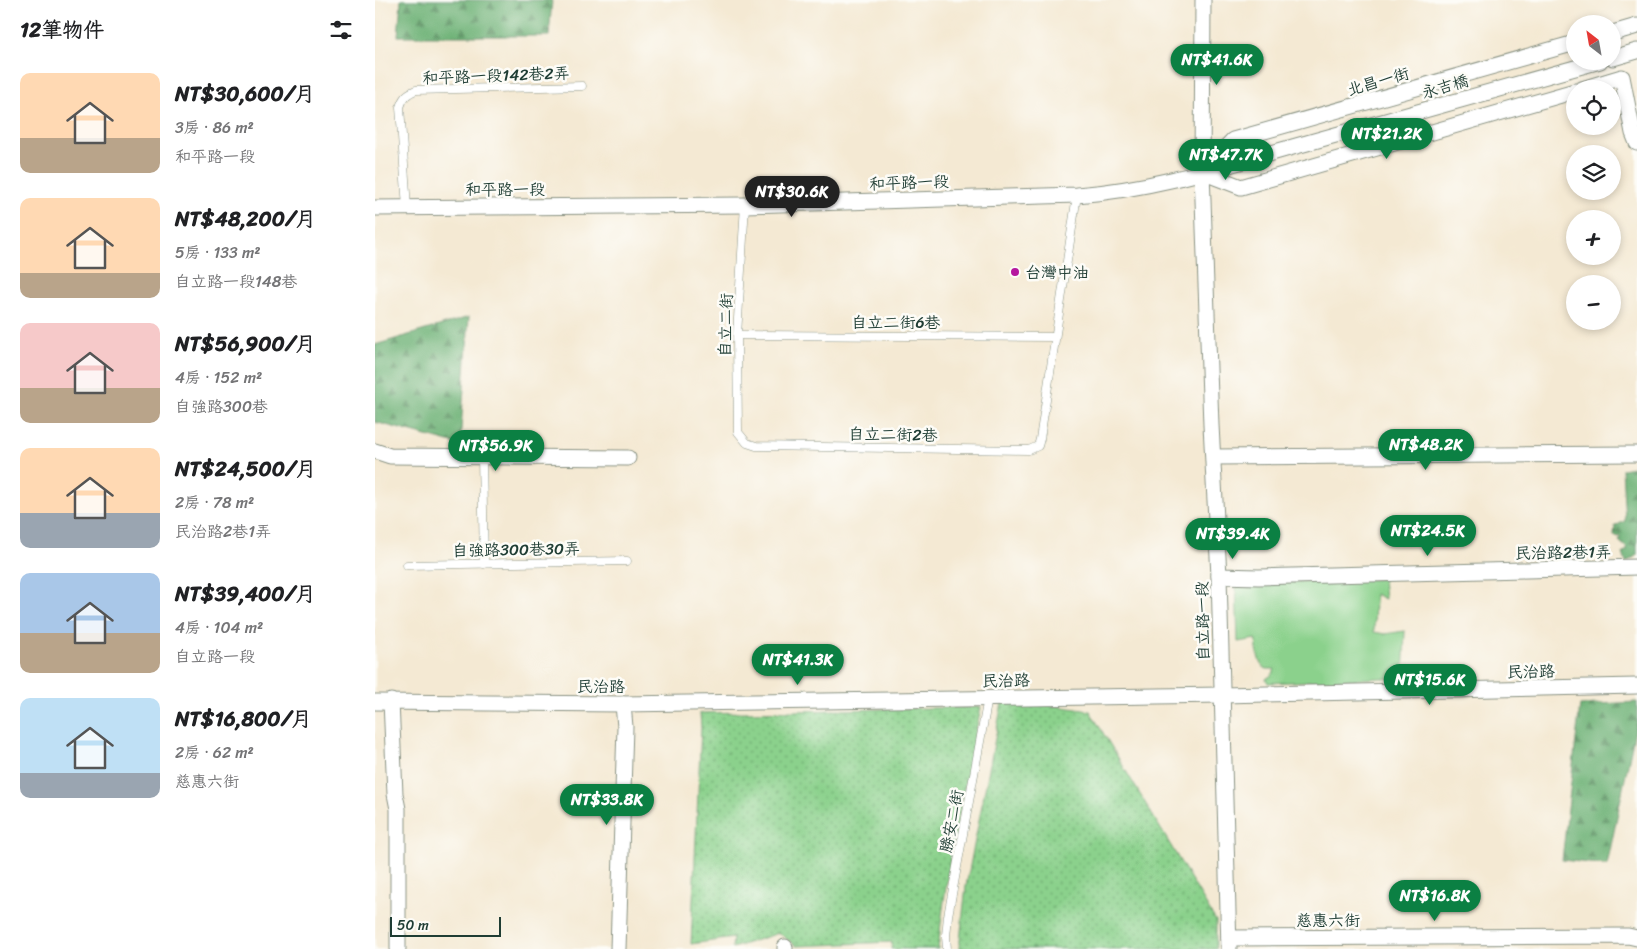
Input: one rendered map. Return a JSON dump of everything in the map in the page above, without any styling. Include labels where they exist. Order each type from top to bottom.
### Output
[{"type":"street","name":"自立路一段","points":[[1203,0],[1202,172],[1219,576],[1229,943]]},
{"type":"street","points":[[1621,31],[1637,26]]},
{"type":"street","name":"北昌一街","points":[[1202,172],[1233,140],[1566,46]]},
{"type":"street","points":[[1621,56],[1637,51]]},
{"type":"street","name":"永吉橋","points":[[1202,172],[1568,70]]},
{"type":"street","points":[[1612,80],[1622,77],[1633,133],[1637,143]]},
{"type":"street","points":[[1202,172],[1241,187],[1566,94]]},
{"type":"street","name":"和平路一段","points":[[375,208],[745,205],[1077,195],[1113,192],[1161,183],[1202,172]]},
{"type":"street","points":[[375,451],[390,456],[628,458]]},
{"type":"street","points":[[1214,457],[1637,454]]},
{"type":"street","name":"民治路2巷1弄","points":[[1219,576],[1259,577],[1637,567]]},
{"type":"street","name":"民治路","points":[[375,702],[623,704],[1222,695],[1637,686]]},
{"type":"street","points":[[391,701],[395,794],[398,809],[397,949]]},
{"type":"street","points":[[618,949],[625,727],[623,704]]},
{"type":"street","name":"慈惠六街","points":[[1229,943],[1628,936],[1637,938]]},
{"type":"lane","name":"和平路一段142巷2弄","points":[[407,208],[400,108],[403,99],[408,93],[416,90],[582,86]]},
{"type":"lane","points":[[1055,337],[1077,195]]},
{"type":"lane","name":"自立二街","points":[[745,205],[737,335],[738,432],[747,443]]},
{"type":"lane","name":"自立二街6巷","points":[[737,335],[1055,337]]},
{"type":"lane","name":"自立二街2巷","points":[[747,443],[756,446],[1029,450],[1037,446],[1055,337]]},
{"type":"lane","points":[[482,456],[484,564]]},
{"type":"lane","name":"自強路300巷30弄","points":[[407,565],[627,561]]},
{"type":"lane","name":"勝安二街","points":[[947,949],[948,916],[989,698]]},
{"type":"green space","points":[[401,0],[552,0],[549,36],[398,36]]},
{"type":"green space","points":[[469,317],[460,445],[375,422],[375,345]]},
{"type":"green space","points":[[1633,467],[1637,470],[1637,555],[1626,563],[1623,553],[1628,549],[1619,541],[1621,537],[1614,536],[1615,526],[1625,521],[1622,469]]},
{"type":"green space","points":[[1383,579],[1385,599],[1375,594],[1374,632],[1385,634],[1405,631],[1403,680],[1382,678],[1268,683],[1266,679],[1273,674],[1275,669],[1267,669],[1261,664],[1256,639],[1238,642],[1236,584]]},
{"type":"green space","points":[[1003,698],[1090,711],[1216,921],[1216,949],[959,949],[966,886]]},
{"type":"green space","points":[[1637,702],[1637,721],[1607,865],[1562,860],[1580,705]]},
{"type":"green space","points":[[981,707],[951,858],[938,949],[891,949],[892,942],[796,946],[779,933],[732,948],[733,938],[691,944],[701,728],[700,713]]},
{"type":"place","name":"台灣中油","points":[[1015,272]]}]
